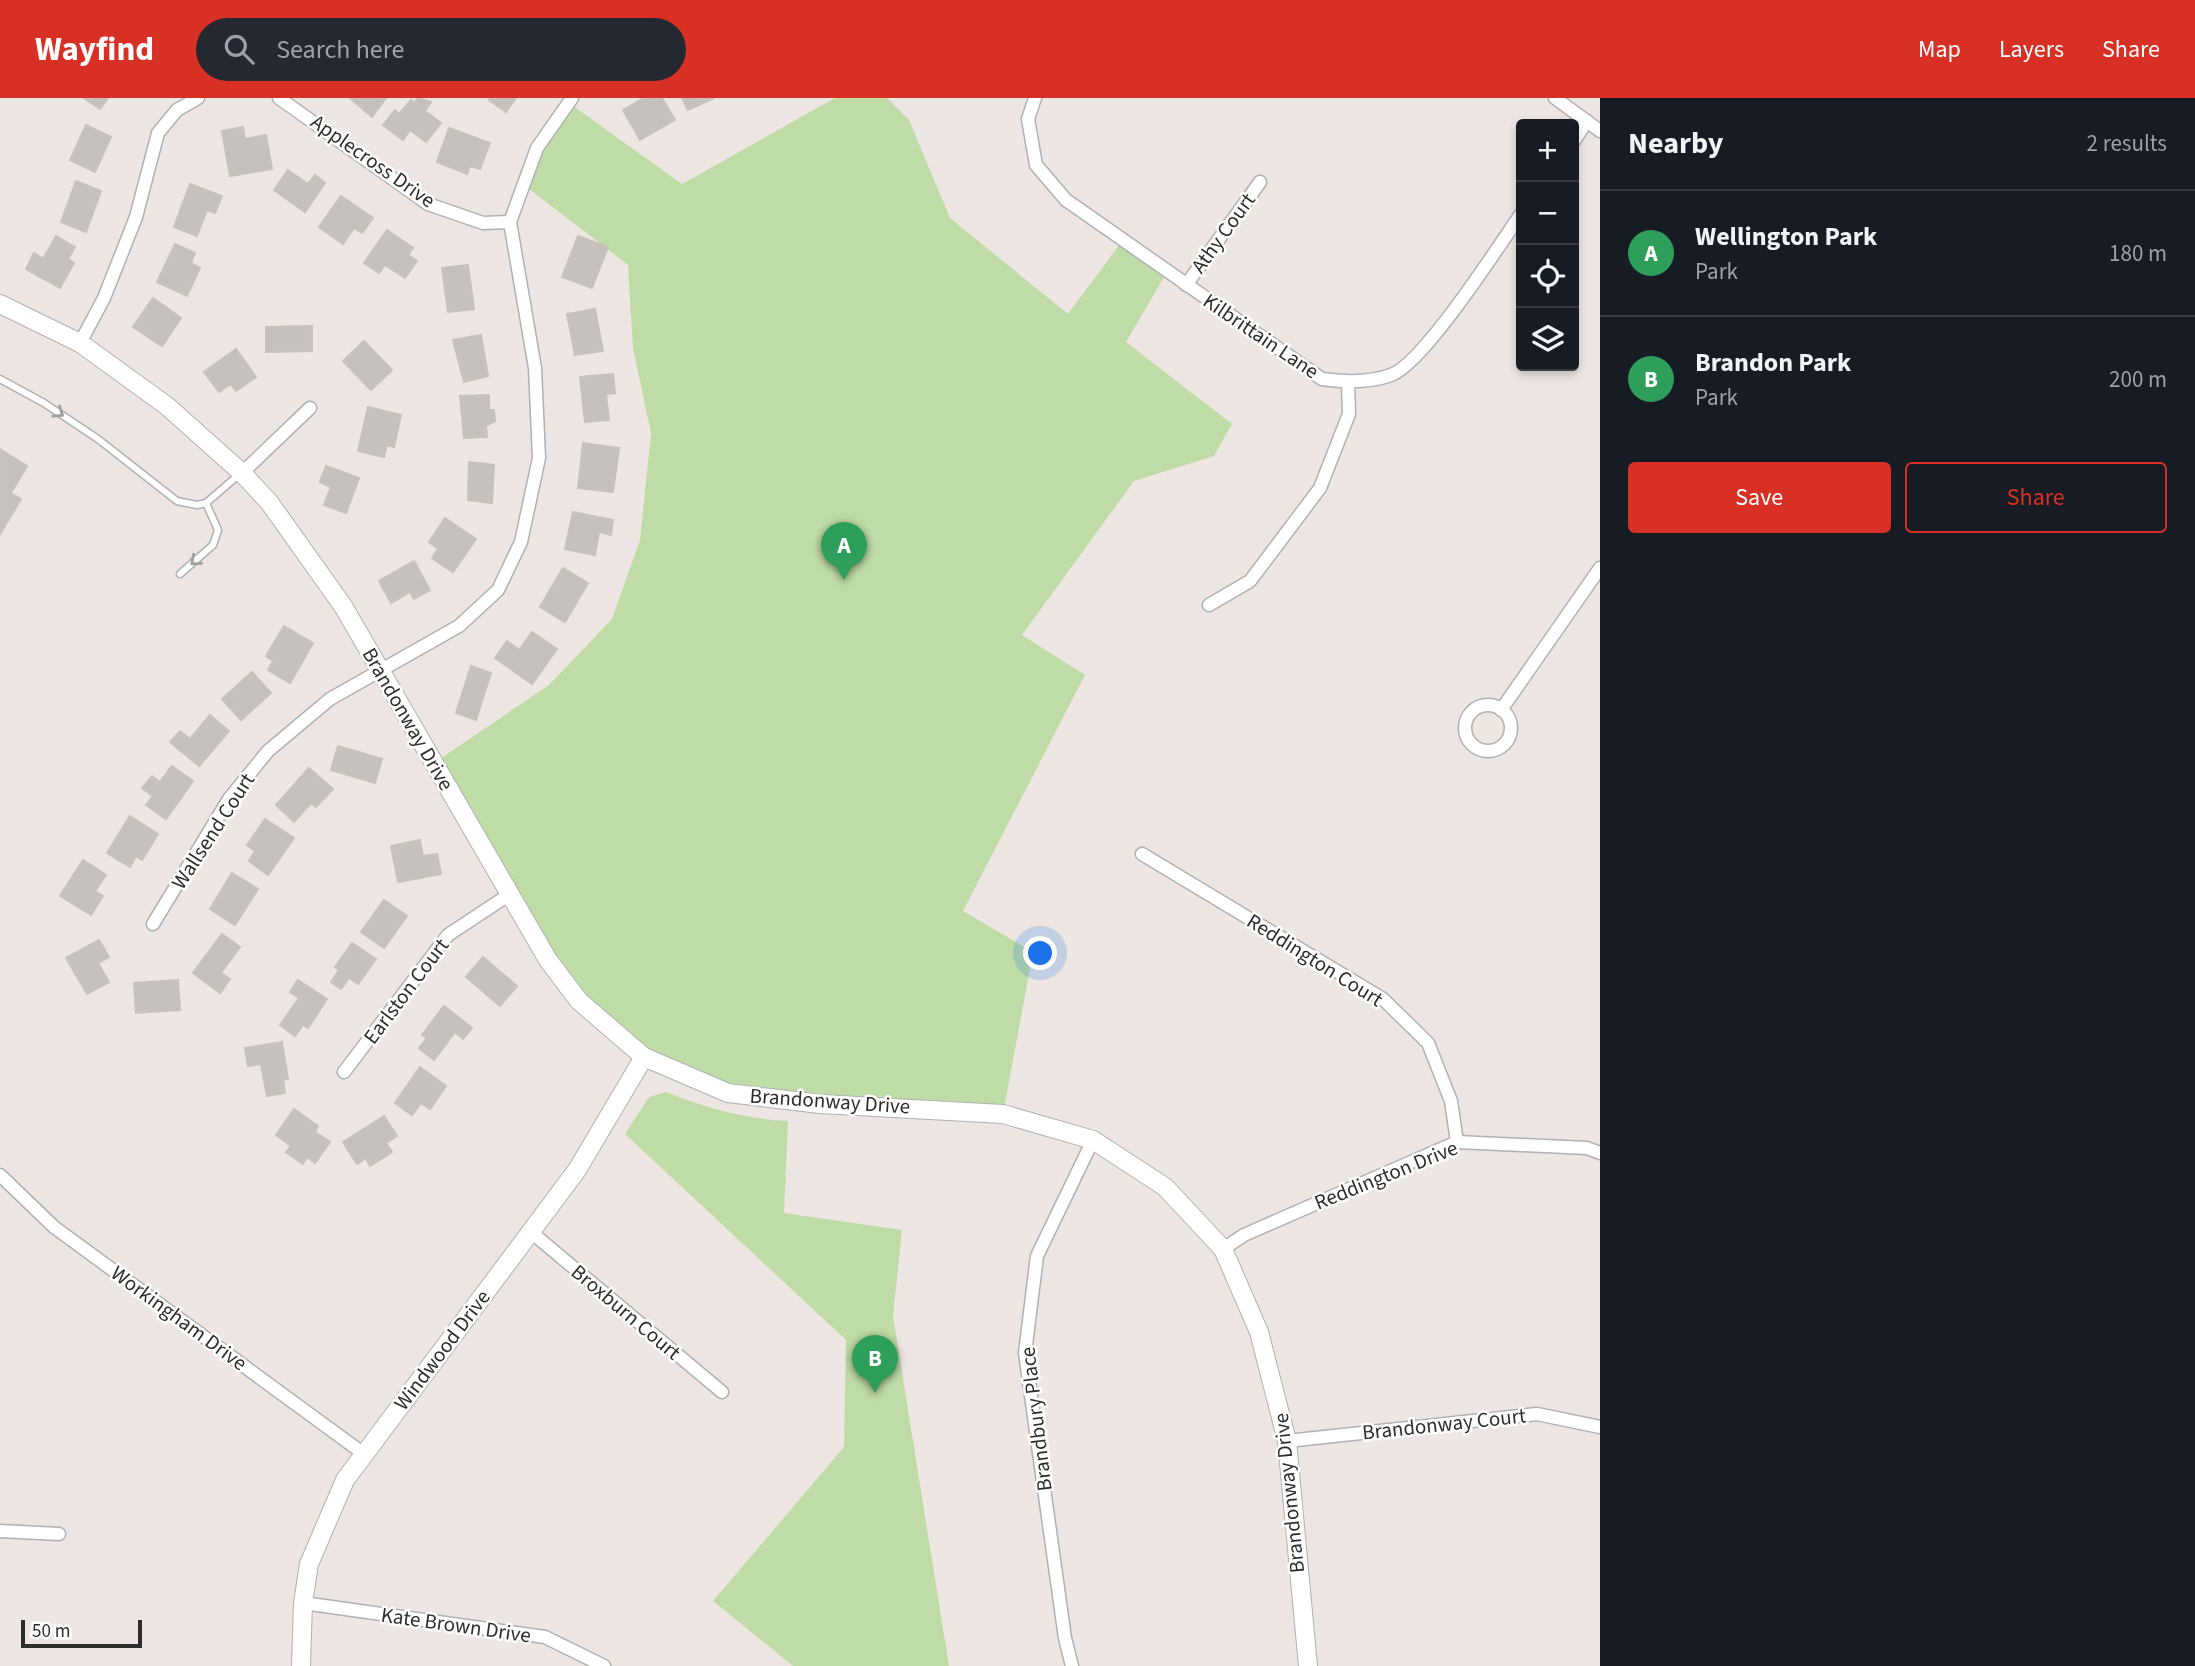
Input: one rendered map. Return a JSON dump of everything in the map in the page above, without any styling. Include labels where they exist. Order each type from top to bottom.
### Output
[{"type":"street","points":[[79,343],[104,298],[136,217],[159,133],[177,110],[198,98]]},
{"type":"street","name":"Applecross Drive","points":[[279,98],[428,204],[482,223],[510,222]]},
{"type":"street","points":[[510,222],[537,148],[572,98]]},
{"type":"street","name":"Kilbrittain Lane","points":[[1035,98],[1028,120],[1036,165],[1066,200],[1299,366],[1322,379],[1348,383],[1393,375],[1427,345],[1516,221]]},
{"type":"street","points":[[1555,98],[1600,131]]},
{"type":"street","points":[[1579,133],[1587,121]]},
{"type":"street","name":"Athy Court","points":[[1185,285],[1260,182]]},
{"type":"street","name":"Wallsend Court","points":[[153,924],[229,799],[268,751],[330,699],[458,626],[498,590],[521,542],[539,458],[535,368],[510,222]]},
{"type":"street","name":"Brandonway Drive","points":[[0,304],[79,343],[167,406],[242,472],[269,502],[343,606],[548,960],[579,1001],[644,1057],[728,1093],[820,1104],[993,1113],[1093,1140],[1165,1187],[1223,1249],[1259,1332],[1287,1441],[1308,1666]]},
{"type":"street","points":[[1209,605],[1250,581],[1320,488],[1349,414],[1348,383]]},
{"type":"street","points":[[242,472],[310,408]]},
{"type":"street","points":[[1501,710],[1600,568]]},
{"type":"street","name":"Reddington Court","points":[[1142,854],[1383,999],[1428,1043],[1451,1101],[1457,1142]]},
{"type":"street","name":"Earlston Court","points":[[344,1072],[448,934],[510,894]]},
{"type":"street","name":"Windwood Drive","points":[[301,1666],[303,1603],[309,1564],[326,1519],[345,1480],[577,1170],[644,1057]]},
{"type":"street","name":"Brandbury Place","points":[[1072,1666],[1065,1638],[1025,1353],[1037,1256],[1093,1140]]},
{"type":"street","name":"Reddington Drive","points":[[1223,1249],[1244,1234],[1457,1142],[1587,1148],[1600,1153]]},
{"type":"street","name":"Workingham Drive","points":[[0,1175],[54,1227],[364,1454]]},
{"type":"street","name":"Broxburn Court","points":[[531,1232],[722,1392]]},
{"type":"street","name":"Brandonway Court","points":[[1287,1441],[1537,1414],[1600,1427]]},
{"type":"street","points":[[0,1531],[59,1534]]},
{"type":"street","name":"Kate Brown Drive","points":[[303,1603],[545,1637],[604,1666]]},
{"type":"lane","points":[[0,379],[44,403],[97,439],[177,501],[197,505],[206,503],[242,472]]},
{"type":"lane","points":[[180,574],[213,545],[218,530],[206,503]]},
{"type":"green space","points":[[835,98],[887,98],[909,120],[950,218],[1068,314],[1123,240],[1167,272],[1126,342],[1232,424],[1214,456],[1134,481],[1022,635],[1085,675],[963,911],[1033,952],[1003,1114],[728,1093],[657,1063],[579,1001],[434,763],[549,685],[612,619],[640,540],[651,433],[633,348],[628,265],[524,185],[563,112],[569,103],[682,184]]},
{"type":"green space","points":[[666,1092],[726,1112],[788,1121],[784,1213],[902,1230],[893,1316],[949,1666],[793,1666],[713,1601],[844,1447],[846,1340],[625,1134],[649,1097]]},
{"type":"building","points":[[84,98],[108,98],[100,109]]},
{"type":"building","points":[[350,98],[386,98],[372,117]]},
{"type":"building","points":[[418,98],[431,102],[425,111],[441,123],[426,142],[410,130],[403,140],[383,125],[395,110],[399,114],[411,100],[414,103]]},
{"type":"building","points":[[516,98],[506,112],[489,100]]},
{"type":"building","points":[[644,98],[662,98],[675,120],[640,140],[623,110]]},
{"type":"building","points":[[682,98],[714,98],[688,110]]},
{"type":"building","points":[[86,125],[111,137],[95,172],[70,160]]},
{"type":"building","points":[[243,127],[245,139],[266,135],[272,169],[230,176],[222,131]]},
{"type":"building","points":[[449,128],[490,143],[480,169],[470,166],[467,174],[437,162]]},
{"type":"building","points":[[288,170],[308,184],[315,175],[325,183],[305,212],[274,190]]},
{"type":"building","points":[[76,181],[101,191],[86,232],[61,222]]},
{"type":"building","points":[[190,184],[222,196],[215,213],[207,210],[197,236],[174,227]]},
{"type":"building","points":[[341,196],[373,218],[362,233],[354,228],[343,244],[319,227]]},
{"type":"building","points":[[387,230],[413,248],[408,255],[417,261],[405,278],[385,265],[379,273],[364,263]]},
{"type":"building","points":[[56,236],[75,247],[68,259],[74,263],[60,288],[26,269],[34,253],[43,259]]},
{"type":"building","points":[[578,236],[608,247],[592,288],[562,277]]},
{"type":"building","points":[[175,244],[195,253],[191,263],[200,268],[187,296],[157,282]]},
{"type":"building","points":[[468,265],[474,309],[448,312],[442,268]]},
{"type":"building","points":[[153,298],[181,318],[162,346],[133,327]]},
{"type":"building","points":[[595,309],[603,351],[575,355],[567,314]]},
{"type":"building","points":[[312,326],[312,351],[266,352],[266,327]]},
{"type":"building","points":[[481,335],[488,376],[464,382],[453,340]]},
{"type":"building","points":[[364,341],[392,370],[371,390],[343,361]]},
{"type":"building","points":[[236,349],[256,377],[236,391],[231,384],[219,392],[204,372]]},
{"type":"building","points":[[613,374],[615,393],[606,394],[609,420],[585,422],[580,377]]},
{"type":"building","points":[[489,395],[489,410],[494,410],[495,421],[486,426],[487,437],[464,438],[460,396]]},
{"type":"building","points":[[368,407],[401,415],[394,447],[387,445],[384,457],[358,451]]},
{"type":"building","points":[[583,443],[619,448],[613,492],[578,488]]},
{"type":"building","points":[[0,449],[27,466],[11,493],[21,499],[0,534]]},
{"type":"building","points":[[469,462],[494,465],[492,503],[468,500]]},
{"type":"building","points":[[326,466],[359,478],[346,513],[324,505],[331,487],[320,482]]},
{"type":"building","points":[[573,512],[613,520],[611,535],[599,532],[595,555],[565,549]]},
{"type":"building","points":[[445,518],[476,539],[453,572],[432,558],[438,549],[429,542]]},
{"type":"building","points":[[414,561],[430,590],[414,599],[410,592],[391,603],[379,581]]},
{"type":"building","points":[[563,568],[588,583],[565,622],[540,607]]},
{"type":"building","points":[[284,626],[313,643],[290,683],[268,670],[273,661],[266,656]]},
{"type":"building","points":[[532,632],[557,649],[532,684],[495,658],[507,641],[519,650]]},
{"type":"building","points":[[471,666],[491,673],[476,720],[456,713]]},
{"type":"building","points":[[252,672],[271,693],[241,720],[222,699]]},
{"type":"building","points":[[210,715],[229,731],[199,766],[170,742],[180,731],[190,739]]},
{"type":"building","points":[[338,746],[382,759],[375,783],[331,770]]},
{"type":"building","points":[[172,766],[193,781],[166,819],[146,805],[153,796],[142,788],[152,776],[160,782]]},
{"type":"building","points":[[309,768],[333,789],[316,807],[311,803],[294,822],[276,805]]},
{"type":"building","points":[[130,816],[158,834],[142,860],[136,856],[130,867],[107,853]]},
{"type":"building","points":[[265,819],[294,838],[268,875],[249,861],[255,851],[247,845]]},
{"type":"building","points":[[420,840],[423,856],[437,854],[441,874],[398,882],[391,846]]},
{"type":"building","points":[[83,860],[106,875],[95,891],[103,896],[91,915],[60,896]]},
{"type":"building","points":[[232,873],[258,889],[235,925],[210,909]]},
{"type":"building","points":[[384,900],[407,916],[384,948],[361,932]]},
{"type":"building","points":[[222,934],[240,947],[221,973],[230,979],[220,993],[193,973]]},
{"type":"building","points":[[99,940],[109,957],[98,963],[109,982],[87,994],[66,958]]},
{"type":"building","points":[[352,943],[376,959],[358,984],[349,978],[341,989],[331,982],[339,970],[335,967]]},
{"type":"building","points":[[483,957],[517,986],[500,1006],[466,977]]},
{"type":"building","points":[[178,980],[180,1010],[136,1013],[134,983]]},
{"type":"building","points":[[298,980],[327,999],[308,1028],[303,1025],[295,1036],[280,1025],[299,998],[290,992]]},
{"type":"building","points":[[444,1006],[472,1028],[463,1039],[455,1032],[434,1060],[419,1048],[427,1038],[422,1035]]},
{"type":"building","points":[[282,1042],[288,1079],[283,1080],[285,1093],[267,1096],[261,1064],[248,1066],[245,1048]]},
{"type":"building","points":[[420,1067],[446,1086],[430,1109],[421,1103],[412,1115],[395,1103]]},
{"type":"building","points":[[294,1109],[318,1126],[315,1132],[330,1142],[315,1163],[307,1157],[303,1164],[286,1152],[291,1146],[276,1135]]},
{"type":"building","points":[[384,1116],[397,1136],[386,1143],[392,1152],[370,1166],[366,1158],[357,1164],[343,1142]]},
{"type":"place","name":"Wellington Park","points":[[844,580]]},
{"type":"place","name":"Brandon Park","points":[[875,1393]]}]
